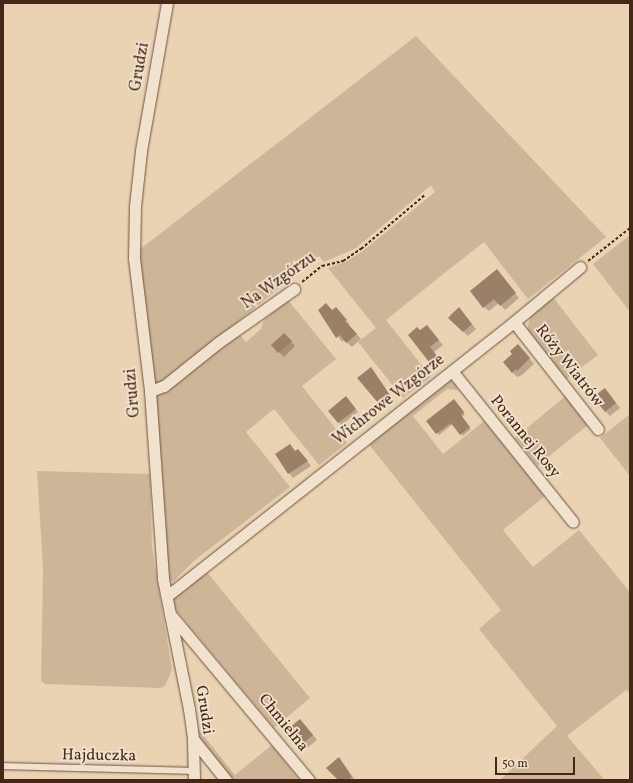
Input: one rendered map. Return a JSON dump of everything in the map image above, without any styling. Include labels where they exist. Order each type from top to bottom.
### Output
[{"type":"street","name":"Grudzi","points":[[167,3],[141,151],[135,206],[134,258],[150,391],[163,579],[193,739],[194,776]]},
{"type":"street","name":"Wichrowe Wzgórze","points":[[167,596],[514,322],[580,267]]},
{"type":"street","name":"Na Wzgórzu","points":[[150,391],[164,386],[219,342],[294,289]]},
{"type":"street","name":"Róży Wiatrów","points":[[514,322],[598,429]]},
{"type":"street","name":"Porannej Rosy","points":[[452,371],[573,522]]},
{"type":"street","name":"Chmielna","points":[[170,614],[233,686],[309,780]]},
{"type":"street","points":[[193,739],[226,780]]},
{"type":"lane","name":"Hajduczka","points":[[3,766],[194,776]]},
{"type":"path","name":"Na Wzgórzu","points":[[294,289],[322,266],[343,261],[361,249],[425,195]]},
{"type":"path","points":[[580,267],[630,228]]},
{"type":"shaded area","points":[[416,36],[606,237],[528,299],[484,242],[442,275],[386,320],[431,377],[403,398],[358,342],[376,328],[328,268],[347,261],[363,251],[435,192],[431,185],[356,248],[324,262],[319,256],[162,383],[153,385],[144,314],[139,250]]},
{"type":"shaded area","points":[[630,235],[630,312],[593,264]]},
{"type":"shaded area","points":[[552,296],[598,355],[565,380],[527,332],[531,312]]},
{"type":"shaded area","points":[[288,300],[336,359],[302,386],[347,443],[319,465],[274,409],[246,432],[290,487],[195,560],[173,582],[168,579],[154,396],[240,335],[246,342],[261,329],[264,320]]},
{"type":"shaded area","points":[[447,380],[454,382],[458,390],[447,389],[413,416],[443,454],[484,421],[545,496],[503,530],[533,567],[579,530],[630,592],[630,694],[626,690],[567,736],[603,778],[600,780],[500,780],[557,726],[479,629],[501,610],[367,442]]},
{"type":"shaded area","points":[[567,395],[589,424],[537,466],[515,438]]},
{"type":"shaded area","points":[[630,414],[630,476],[600,438]]},
{"type":"shaded area","points":[[37,471],[150,474],[152,547],[172,670],[165,686],[160,688],[45,684],[41,681],[43,567]]},
{"type":"shaded area","points":[[206,571],[310,698],[274,728],[175,609],[173,597]]},
{"type":"shaded area","points":[[195,725],[235,775],[272,745],[300,780],[230,780],[197,736]]},
{"type":"building","points":[[497,269],[516,293],[500,306],[494,299],[483,308],[470,291]]},
{"type":"building","points":[[326,303],[332,310],[336,307],[347,320],[345,321],[357,334],[346,343],[340,335],[336,338],[318,310]]},
{"type":"building","points":[[459,307],[472,324],[463,332],[448,318]]},
{"type":"building","points":[[427,325],[439,340],[430,347],[437,356],[429,362],[408,335],[417,327],[420,330]]},
{"type":"building","points":[[284,333],[292,341],[278,353],[271,345]]},
{"type":"building","points":[[518,344],[530,358],[517,371],[516,369],[512,373],[503,362],[512,354],[510,351]]},
{"type":"building","points":[[371,367],[390,395],[379,404],[357,378]]},
{"type":"building","points":[[605,388],[616,403],[605,412],[593,397]]},
{"type":"building","points":[[346,396],[356,409],[338,423],[328,411]]},
{"type":"building","points":[[454,399],[464,412],[461,415],[470,427],[460,435],[451,423],[436,434],[426,421]]},
{"type":"building","points":[[290,444],[295,451],[298,449],[308,461],[288,474],[275,454]]},
{"type":"building","points":[[300,719],[313,735],[302,744],[289,728]]},
{"type":"building","points":[[339,757],[352,777],[348,780],[338,780],[326,768]]}]
